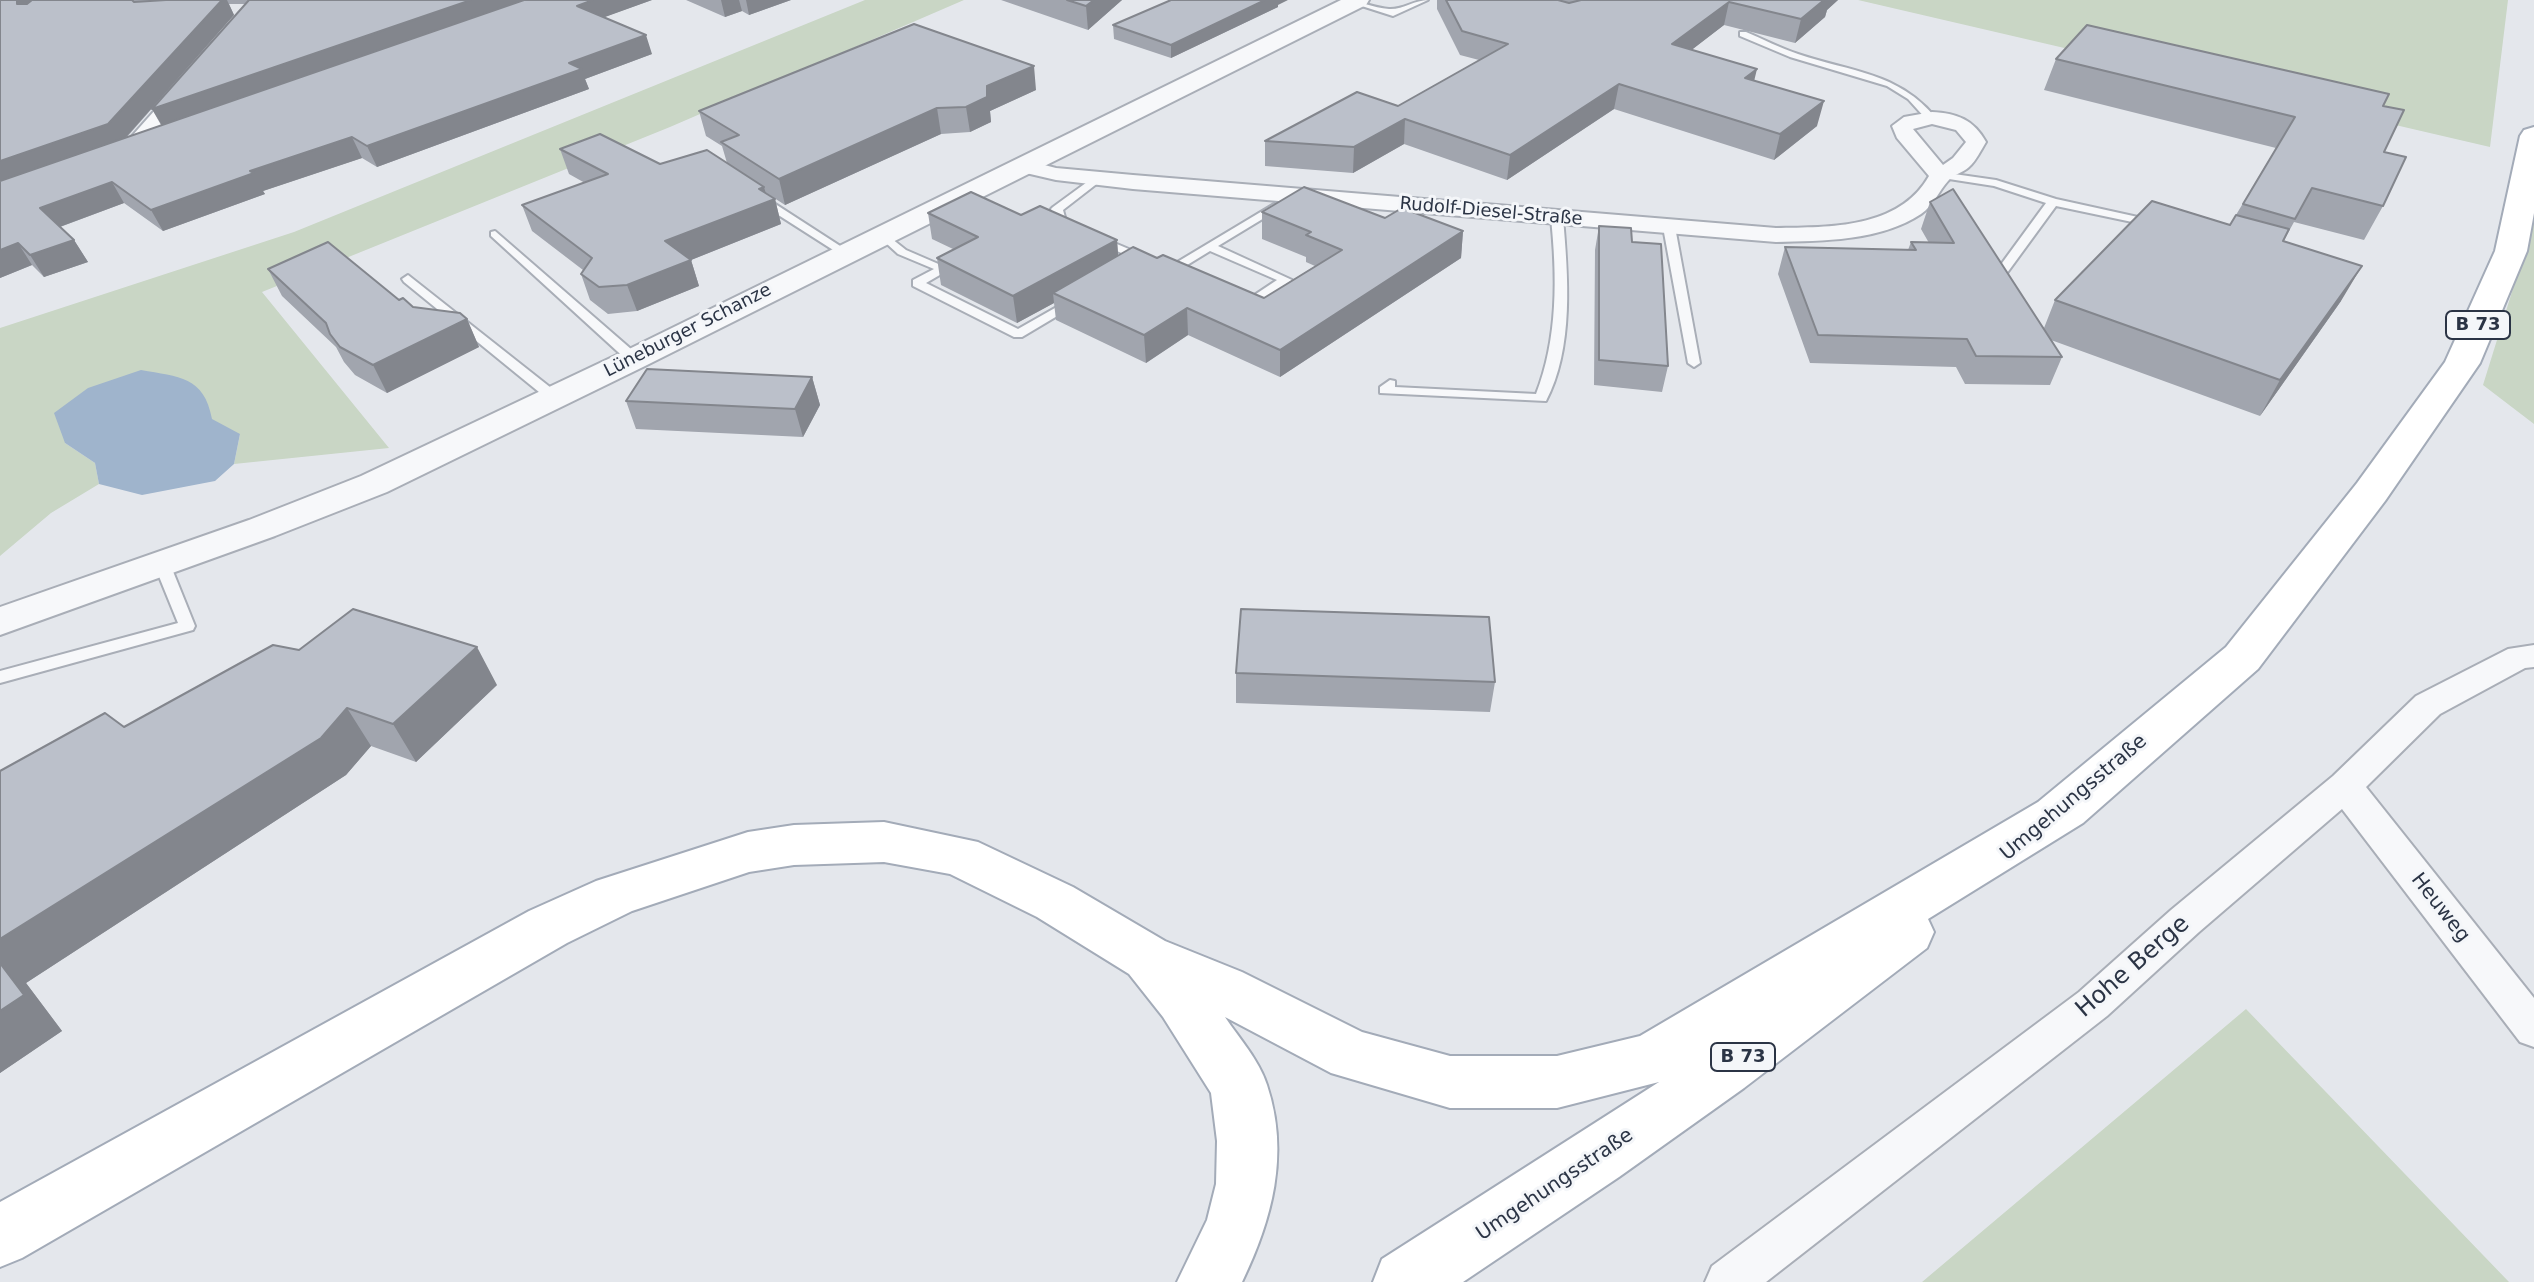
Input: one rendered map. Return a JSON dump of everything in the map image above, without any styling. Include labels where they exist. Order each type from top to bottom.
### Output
[{"type":"main road","name":"Umgehungsstraße","points":[[1405,1282],[1525,1207],[1790,1024],[2066,809],[2120,758],[2242,658],[2371,492],[2462,363],[2511,251],[2534,136]]},
{"type":"main road","points":[[0,1236],[548,927],[614,896],[748,852],[794,845],[884,842],[960,856],[1055,902],[1146,957],[1223,989],[1351,1055],[1450,1082],[1557,1082],[1652,1059],[2066,809]]},
{"type":"main road","points":[[1146,957],[1182,1000],[1239,1086],[1247,1141],[1246,1184],[1236,1228],[1209,1282]]},
{"type":"street","name":"Lüneburger Schanze","points":[[0,621],[374,484],[555,398],[1353,1]]},
{"type":"street","points":[[175,134],[124,152],[203,67]]},
{"type":"street","name":"Rudolf-Diesel-Straße","points":[[1021,165],[1098,179],[1669,227],[1776,235],[1822,234],[1863,228],[1913,209],[1935,189],[1940,175],[1961,163],[1976,142],[1973,132],[1957,122],[1931,118]]},
{"type":"street","points":[[1931,118],[1913,120],[1902,126],[1904,134],[1940,175]]},
{"type":"street","name":"Hohe Berge","points":[[1728,1282],[2093,1004],[2185,921],[2345,786],[2428,705],[2519,657],[2534,656]]},
{"type":"street","name":"Heuweg","points":[[2345,786],[2534,1029]]},
{"type":"lane","points":[[1353,1],[1393,13],[1424,0]]},
{"type":"lane","points":[[1743,34],[1793,55],[1890,84],[1911,97],[1931,118]]},
{"type":"lane","points":[[1940,175],[1996,183],[2053,202],[2169,227]]},
{"type":"lane","points":[[1098,179],[1057,209],[1061,223],[1147,260],[1134,267]]},
{"type":"lane","points":[[753,194],[845,253]]},
{"type":"lane","points":[[1183,276],[1170,270],[1297,195]]},
{"type":"lane","points":[[2003,270],[2053,202]]},
{"type":"lane","points":[[1390,384],[1385,390],[1541,398],[1551,377],[1563,261],[1557,218]]},
{"type":"lane","points":[[1669,227],[1694,363]]},
{"type":"lane","points":[[495,234],[634,359]]},
{"type":"lane","points":[[882,234],[902,252],[944,269],[917,283],[1018,334],[1082,297]]},
{"type":"lane","points":[[1210,247],[1286,280],[1247,305],[1235,299]]},
{"type":"lane","points":[[408,279],[555,398]]},
{"type":"lane","points":[[0,677],[187,626],[162,564]]},
{"type":"green space","points":[[865,0],[964,0],[670,127],[262,292],[389,448],[234,464],[240,434],[65,443],[95,463],[99,484],[51,513],[0,556],[0,328],[294,232]]},
{"type":"green space","points":[[1858,0],[2508,0],[2490,147]]},
{"type":"green space","points":[[2534,221],[2534,424],[2483,385]]},
{"type":"green space","points":[[2246,1009],[2509,1282],[1922,1282]]},
{"type":"water","points":[[141,370],[178,377],[196,386],[203,394],[212,419],[240,434],[234,464],[215,481],[142,495],[99,484],[95,463],[65,443],[54,413],[88,388]]},
{"type":"building","points":[[0,0],[17,0],[17,4],[27,4],[32,0],[222,0],[108,124],[0,161]]},
{"type":"building","points":[[249,0],[471,0],[152,109]]},
{"type":"building","points":[[524,0],[593,0],[577,6],[646,35],[569,63],[582,69],[367,146],[352,137],[250,171],[254,173],[151,210],[112,182],[40,208],[74,240],[30,255],[18,243],[0,250],[0,181]]},
{"type":"building","points":[[1067,0],[1094,0],[1086,6]]},
{"type":"building","points":[[1171,0],[1265,0],[1171,45],[1113,25]]},
{"type":"building","points":[[1446,0],[1558,0],[1569,3],[1581,0],[1824,0],[1801,19],[1729,2],[1672,44],[1757,69],[1745,78],[1824,101],[1780,134],[1619,84],[1510,155],[1405,119],[1354,147],[1265,141],[1357,92],[1398,106],[1508,44],[1462,31]]},
{"type":"building","points":[[914,24],[1034,66],[987,86],[987,97],[966,107],[937,108],[779,179],[721,142],[739,135],[699,111]]},
{"type":"building","points":[[2087,25],[2389,94],[2383,106],[2404,110],[2384,152],[2406,157],[2383,206],[2312,188],[2295,219],[2243,204],[2295,117],[2056,59]]},
{"type":"building","points":[[600,134],[660,164],[707,150],[764,187],[759,189],[775,199],[665,241],[691,260],[627,285],[599,287],[581,274],[592,258],[522,205],[608,174],[560,149]]},
{"type":"building","points":[[1304,187],[1385,218],[1402,208],[1463,231],[1280,350],[1187,308],[1144,335],[1053,293],[1133,247],[1157,258],[1163,255],[1264,298],[1342,250],[1306,235],[1311,232],[1262,212]]},
{"type":"building","points":[[1953,189],[2062,357],[1976,356],[1967,339],[1818,335],[1785,247],[1916,250],[1911,242],[1954,243],[1930,202]]},
{"type":"building","points":[[971,192],[1021,215],[1040,206],[1117,240],[1013,296],[937,258],[978,237],[928,213]]},
{"type":"building","points":[[2152,201],[2230,225],[2236,215],[2289,229],[2283,241],[2362,266],[2280,380],[2055,300]]},
{"type":"building","points":[[1599,226],[1631,228],[1632,242],[1661,244],[1668,366],[1599,360]]},
{"type":"building","points":[[328,242],[399,300],[403,298],[413,307],[460,313],[467,319],[373,365],[340,347],[326,323],[268,269]]},
{"type":"building","points":[[647,369],[812,377],[795,409],[626,401]]},
{"type":"building","points":[[353,609],[477,647],[393,724],[347,708],[321,738],[0,939],[0,771],[105,713],[124,727],[273,645],[299,650]]},
{"type":"building","points":[[1241,609],[1489,617],[1495,682],[1236,673]]},
{"type":"building","points":[[0,963],[24,995],[0,1011]]}]
